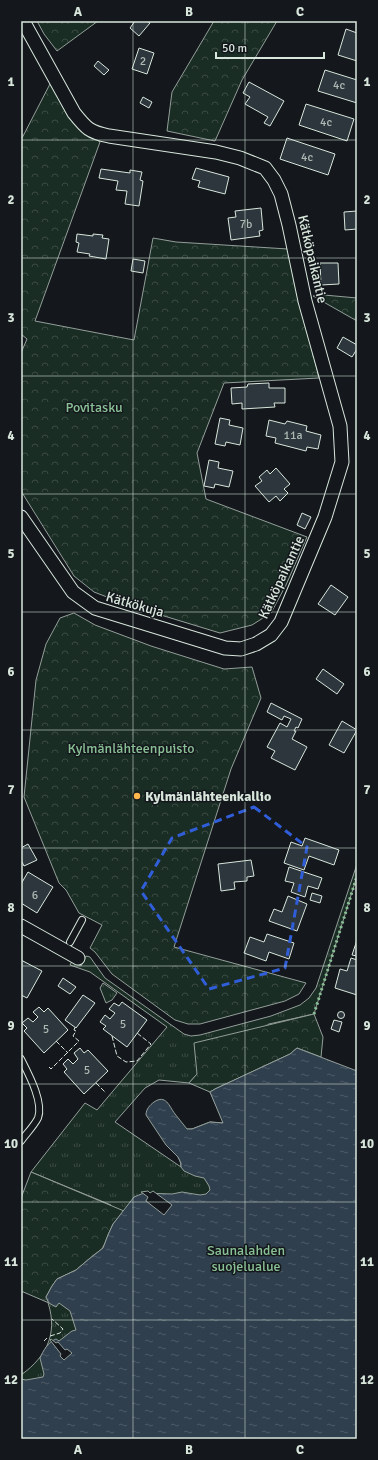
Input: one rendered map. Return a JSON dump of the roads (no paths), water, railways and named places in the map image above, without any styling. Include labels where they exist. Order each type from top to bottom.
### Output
[{"type":"street","name":"Kätköpaikantie","points":[[23,21],[74,113],[85,127],[102,135],[216,152],[240,158],[264,168],[274,180],[280,194],[289,225],[305,302],[340,426],[342,462],[325,517],[281,622],[271,635],[256,644]]},
{"type":"street","name":"Kätkökuja","points":[[21,517],[73,592],[95,608],[225,648],[241,649],[256,644]]},
{"type":"street","points":[[21,926],[78,958]]},
{"type":"lane","points":[[70,942],[82,920]]},
{"type":"lane","points":[[21,1059],[31,1079],[39,1104],[38,1118],[21,1141]]},
{"type":"water","name":"Saunalahden suojelualue","points":[[297,1048],[357,1071],[357,1439],[21,1439],[21,1379],[26,1380],[43,1377],[44,1374],[40,1358],[46,1347],[53,1340],[56,1339],[59,1341],[72,1331],[76,1330],[70,1311],[59,1303],[56,1307],[49,1303],[46,1297],[57,1279],[76,1270],[103,1248],[113,1224],[134,1197],[144,1193],[172,1194],[182,1192],[200,1195],[206,1194],[210,1190],[204,1178],[184,1171],[181,1167],[178,1157],[166,1145],[146,1115],[148,1107],[158,1100],[164,1100],[187,1129],[192,1129],[210,1122],[223,1123],[210,1092],[290,1054]]},
{"type":"place","name":"Kylmänlähteenkallio","points":[[137,796]]},
{"type":"park label","name":"Povitasku","points":[[94,407]]},
{"type":"park label","name":"Kylmänlähteenpuisto","points":[[131,748]]}]
